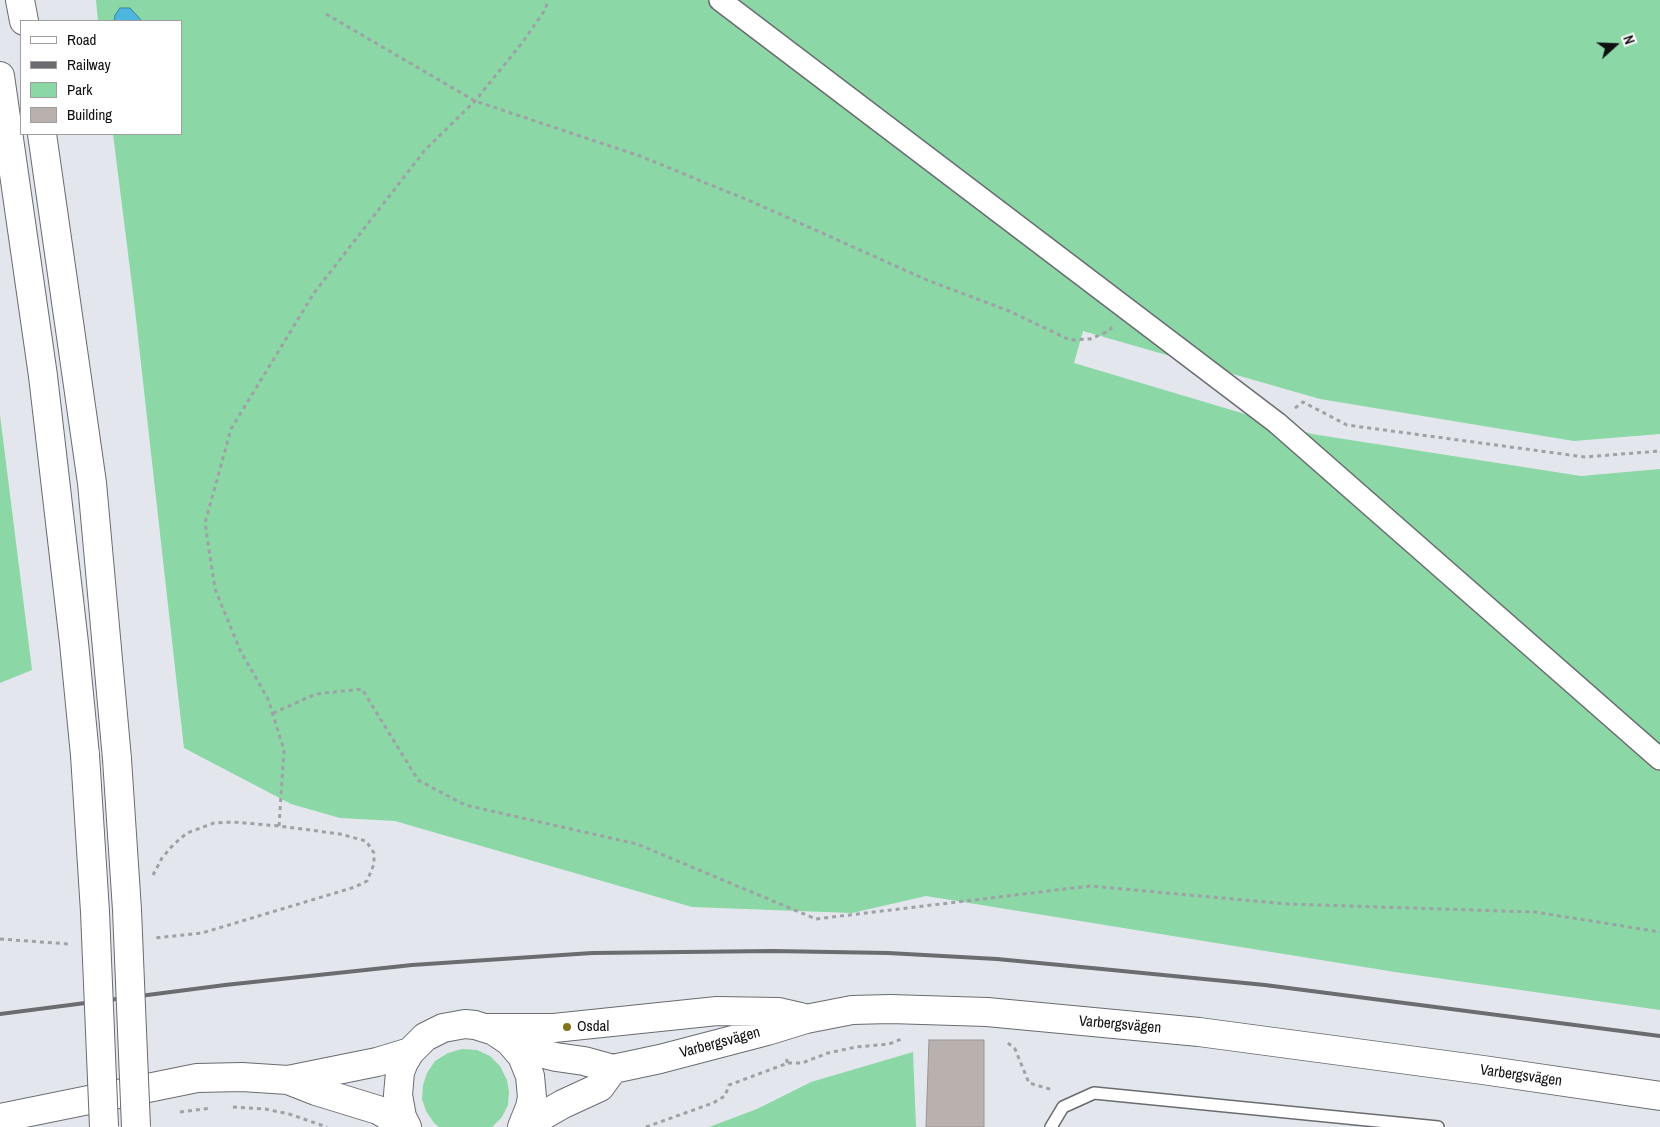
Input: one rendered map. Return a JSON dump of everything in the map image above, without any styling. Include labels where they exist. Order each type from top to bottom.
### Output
[{"type":"main road","points":[[20,0],[24,20]]},
{"type":"main road","points":[[0,76],[43,376],[74,643],[85,755],[104,1127]]},
{"type":"main road","points":[[42,135],[92,483],[117,759],[127,910],[136,1127]]},
{"type":"main road","name":"Varbergsvägen","points":[[612,1070],[767,1031],[806,1018],[852,1010],[890,1009],[987,1012],[1208,1033],[1660,1096]]},
{"type":"main road","points":[[485,1028],[554,1028],[716,1011],[778,1012],[806,1018]]},
{"type":"main road","points":[[407,1127],[399,1106],[398,1084],[402,1067],[410,1052],[425,1037],[444,1028],[465,1024],[485,1028],[502,1035],[515,1047],[527,1065],[532,1086],[530,1108],[522,1127]]},
{"type":"main road","points":[[515,1047],[556,1057],[584,1061],[612,1070],[600,1087],[563,1104],[522,1127]]},
{"type":"main road","points":[[0,1118],[197,1078],[242,1077],[288,1080],[377,1062],[410,1052]]},
{"type":"main road","points":[[288,1080],[316,1091],[378,1110],[407,1127]]},
{"type":"street","points":[[720,0],[1130,310],[1276,423],[1660,759]]},
{"type":"lane","points":[[1051,1127],[1063,1107],[1094,1093],[1438,1127]]},
{"type":"path","points":[[279,826],[284,750],[268,699],[240,650],[215,589],[205,524],[231,428],[314,293],[425,150],[475,101],[522,43],[545,10],[548,0]]},
{"type":"path","points":[[326,14],[475,101],[649,160],[755,203],[927,280],[1009,311],[1070,340],[1090,339],[1109,331],[1130,310]]},
{"type":"path","points":[[1276,423],[1302,402],[1347,425],[1585,457],[1660,451]]},
{"type":"path","points":[[273,714],[316,694],[362,689],[418,780],[465,804],[637,844],[816,919],[1090,886],[1288,904],[1536,912],[1660,932]]},
{"type":"path","points":[[146,938],[202,933],[355,887],[367,881],[374,864],[374,854],[366,842],[340,834],[279,826],[233,822],[214,823],[187,833],[173,845],[162,858],[151,878]]},
{"type":"path","points":[[0,939],[71,944]]},
{"type":"path","points":[[987,1012],[997,1037],[1015,1049],[1029,1083],[1083,1098]]},
{"type":"path","points":[[646,1127],[713,1104],[725,1096],[729,1085],[788,1063],[802,1063],[828,1053],[889,1044],[906,1038]]},
{"type":"path","points":[[785,1057],[788,1063]]},
{"type":"path","points":[[175,1113],[215,1108]]},
{"type":"path","points":[[224,1108],[273,1111],[289,1114],[328,1127]]},
{"type":"green space","points":[[96,0],[1660,0],[1660,434],[1574,441],[1320,399],[1083,331],[1074,363],[1312,434],[1581,476],[1660,469],[1660,1010],[1395,972],[926,896],[852,913],[692,907],[395,821],[340,818],[291,804],[184,748],[134,301],[113,135],[182,135],[182,20],[98,20]]},
{"type":"green space","points":[[0,415],[32,670],[0,683]]},
{"type":"green space","points":[[462,1049],[477,1050],[490,1056],[500,1066],[507,1080],[509,1092],[508,1105],[502,1117],[492,1127],[439,1127],[426,1111],[422,1099],[423,1085],[427,1073],[435,1061],[448,1053]]},
{"type":"green space","points":[[913,1052],[916,1127],[709,1127],[757,1109],[811,1082]]},
{"type":"water","points":[[120,8],[130,8],[141,20],[114,20]]},
{"type":"building","points":[[929,1040],[984,1040],[984,1127],[926,1127]]},
{"type":"railway","points":[[0,1014],[225,985],[412,965],[592,953],[773,951],[888,953],[997,959],[1102,969],[1265,985],[1660,1036]]},
{"type":"place","name":"Osdal","points":[[567,1027]]}]
